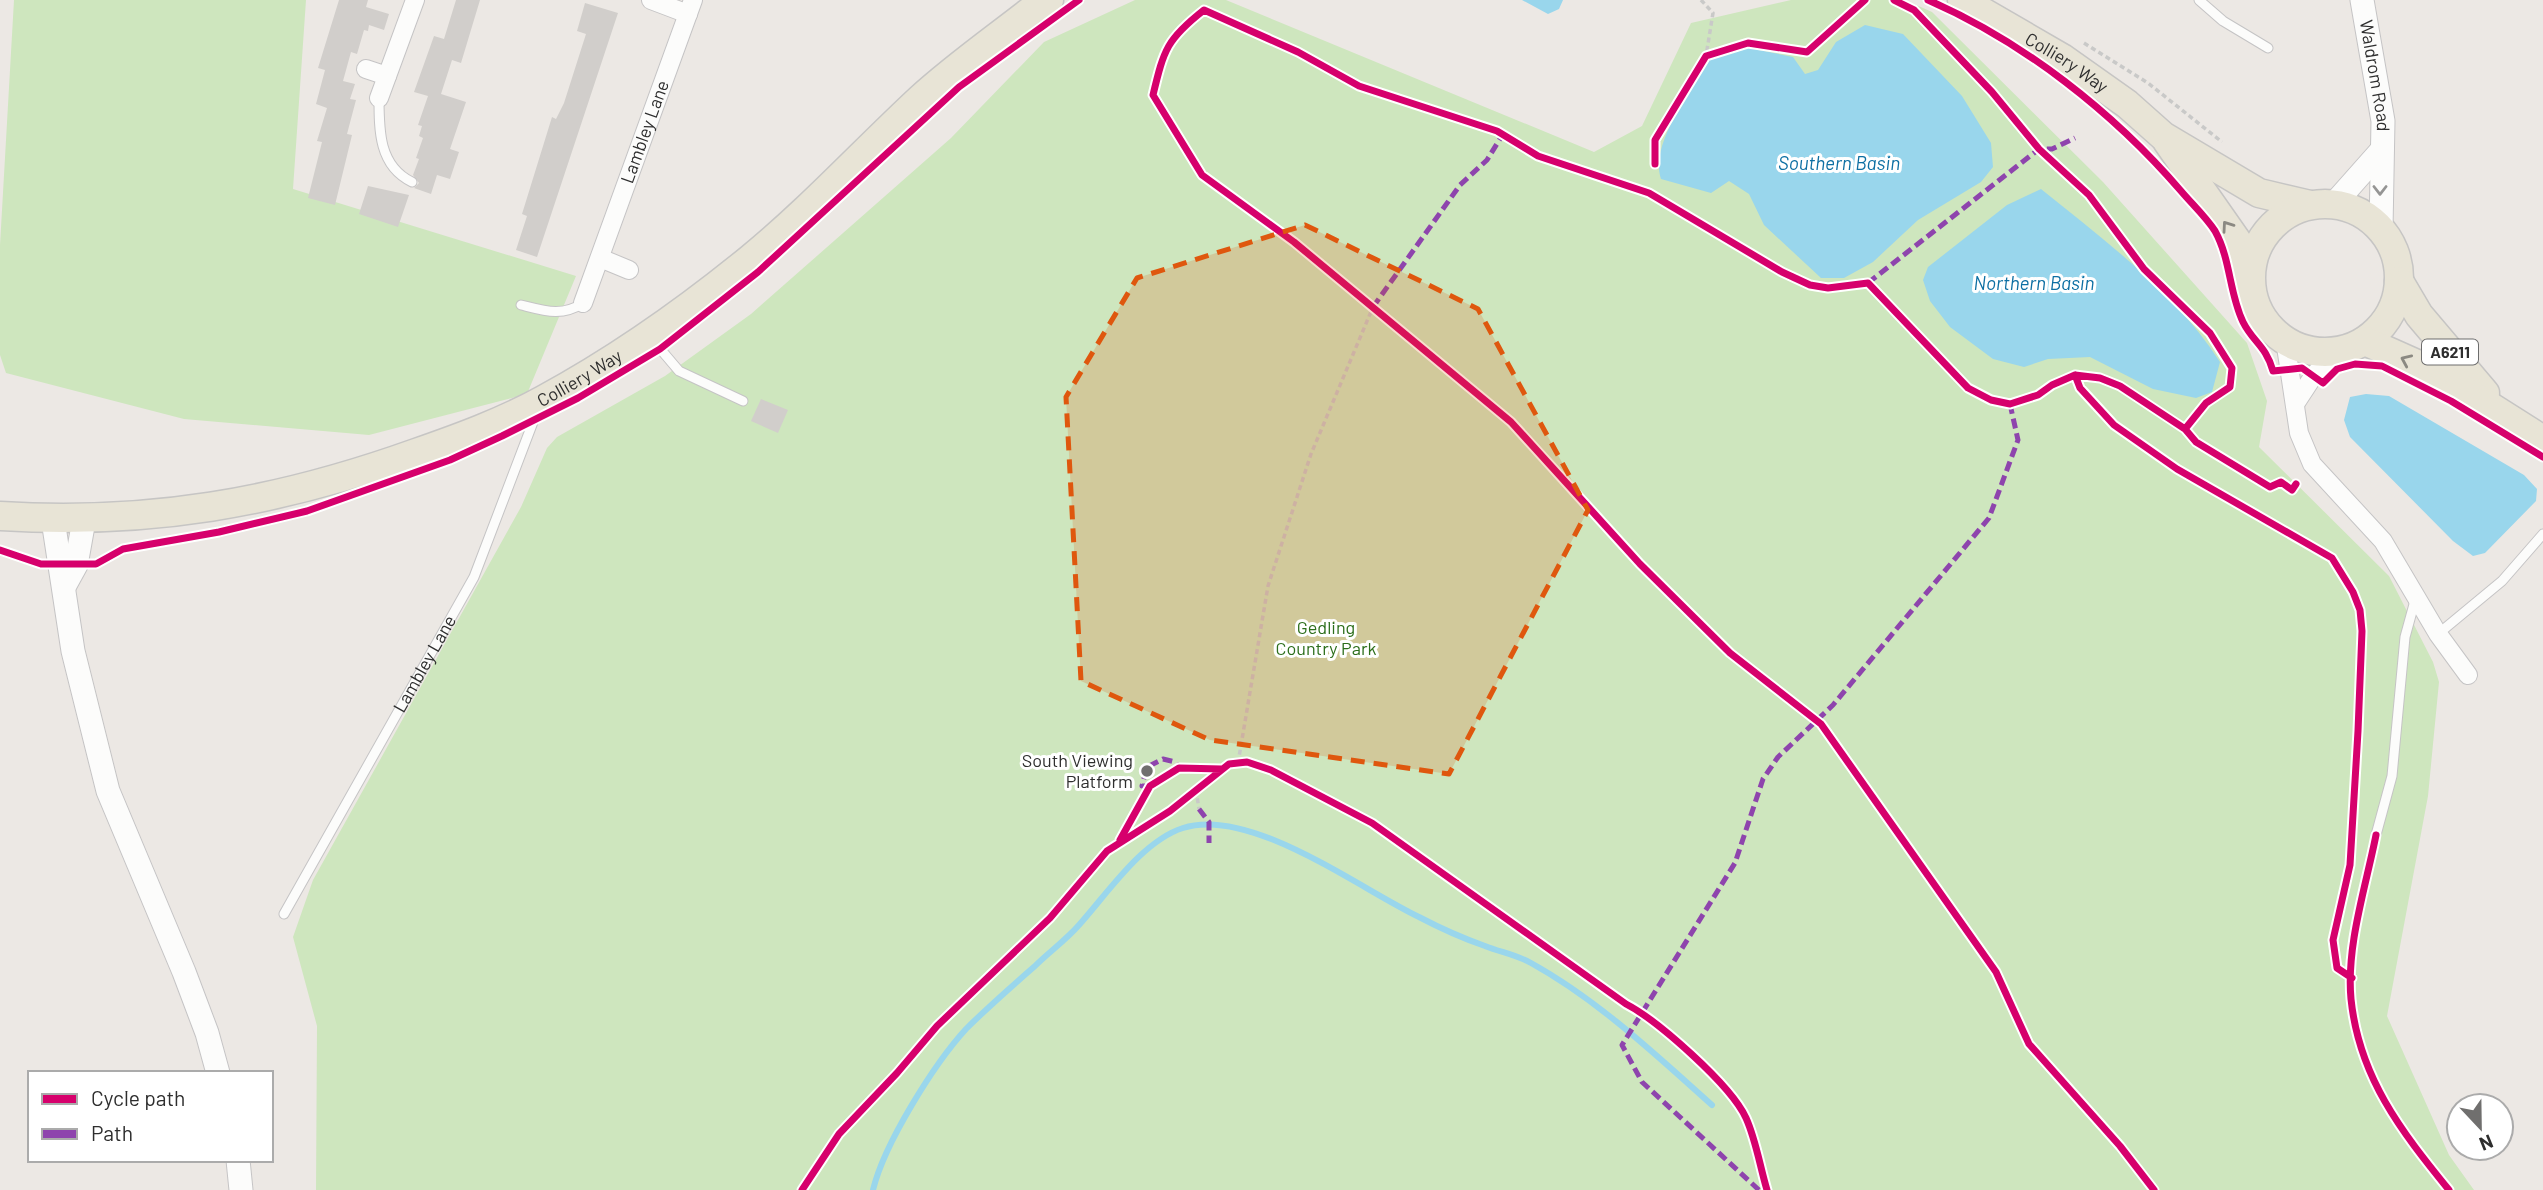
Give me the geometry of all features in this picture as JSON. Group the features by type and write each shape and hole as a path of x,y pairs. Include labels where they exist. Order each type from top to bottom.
{"main road":[{"name":"Colliery Way","path":"0,516 84,520 155,516 231,506 347,476 459,438 541,401 650,336 752,257 922,97 1049,0"},
{"name":"Colliery Way","path":"1962,0 2062,58 2127,104 2163,136 2259,193 2322,205"},
{"name":"Colliery Way","path":"2163,136 2238,241 2252,289"},
{"path":"2322,205 2357,211 2381,229 2397,260 2399,281 2396,300 2386,320 2365,341 2337,351 2308,350 2285,340 2264,320 2252,289 2253,267 2262,240 2287,214 2322,205"},
{"name":"A6211","path":"2399,281 2419,315 2507,419"},
{"name":"A6211","path":"2365,341 2439,374 2543,440"}],"street":[{"path":"379,98 415,0"},
{"path":"651,0 690,7"},
{"name":"Waldrom Road","path":"2362,0 2380,94 2381,229"},
{"name":"Lambley Lane","path":"583,303 690,7"},
{"path":"366,69 387,76"},
{"name":"Waldrom Road","path":"2322,205 2381,151"},
{"path":"600,258 629,270"},
{"path":"2285,340 2299,433 2312,464 2383,541 2438,634 2468,676"},
{"path":"2295,404 2314,375 2337,351"},
{"path":"53,520 58,564 65,585 82,697 108,791 184,972 207,1033 217,1071"},
{"path":"65,585 76,565 84,520"},
{"path":"238,1162 241,1190"}],"lane":[{"path":"2199,0 2223,21 2268,48"},
{"path":"379,98 379,122 386,158 397,174 412,182"},
{"path":"521,305 556,313 571,311 583,303"},
{"path":"650,336 679,371 743,401"},
{"name":"Lambley Lane","path":"284,915 474,576 541,401"},
{"path":"2438,634 2502,581 2543,534"},
{"path":"2376,835 2392,776 2405,637 2410,609 2417,596"}],"path":[{"path":"1701,0 1713,13 1706,56"},
{"path":"1237,763 1268,586 1311,454 1373,307"},
{"path":"2296,484 2301,479"},
{"path":"1196,790 1199,808"}],"highlighted area":[{"path":"1305,225 1478,309 1588,510 1449,774 1210,740 1081,681 1066,397 1137,278"}],"green space":[{"path":"14,0 306,0 293,189 576,276 527,394 369,435 184,419 6,373 0,355 0,245"},
{"name":"Gedling Country Park","path":"1135,0 1226,0 1594,152 1642,126 1691,23 1791,0 1905,0 1932,12 2103,182 2247,343 2267,401 2259,447 2389,576 2433,662 2439,682 2428,796 2387,1016 2445,1146 2445,1162 2454,1162 2474,1190 316,1190 317,1026 293,937 313,880 521,507 547,448 557,437 665,376 751,314 951,138 1044,42"}],"water":[{"path":"1522,0 1563,0 1559,9 1548,14"},
{"name":"Southern Basin","path":"1865,25 1903,34 1962,96 1991,143 1993,167 1981,182 1918,220 1873,262 1844,278 1821,278 1764,225 1749,194 1729,181 1711,193 1661,179 1661,150 1683,101 1710,59 1749,48 1793,57 1805,74 1818,70 1836,42"},
{"name":"Northern Basin","path":"2041,189 2138,269 2182,313 2220,362 2212,392 2196,398 2153,389 2090,357 2048,359 2024,367 1993,359 1950,327 1930,301 1923,280 1928,267 2007,205"},
{"path":"2366,394 2389,396 2524,475 2537,489 2536,501 2485,553 2473,556 2453,541 2350,437 2344,420 2350,397"}],"building":[{"path":"339,0 368,0 366,7 389,14 384,30 369,25 368,31 364,30 357,54 351,52 343,81 355,84 350,99 356,100 347,134 352,135 335,205 308,198 322,142 317,141 327,108 316,104 325,70 318,68"},
{"path":"456,0 480,0 461,63 452,60 441,94 466,102 450,149 459,152 450,179 437,175 431,194 414,188 419,183 413,175 423,138 419,136 422,126 418,125 428,96 414,92 434,36 444,39"},
{"path":"585,3 618,13 537,257 516,250 527,216 522,214 552,117 556,119 564,103 586,34 577,31"},
{"path":"368,186 409,195 398,227 359,214"},
{"path":"761,399 788,410 778,433 751,421"}],"waterway":[{"path":"873,1190 888,1150 912,1105 925,1083 966,1029 1069,936 1126,870 1153,844 1183,828 1210,824 1240,829 1272,839 1435,925 1531,963 1603,1011 1712,1105"}],"marked path":[{"path":"1373,307 1460,185 1487,160 1503,134"},
{"path":"1868,283 2039,149 2052,149 2075,138"},
{"path":"1759,1190 1642,1082 1622,1045 1735,863 1763,779 1778,757 1833,705 1989,518 2018,440 2010,404"},
{"path":"1150,786 1142,786 1147,767 1163,759 1175,762 1179,768"},
{"path":"1199,809 1209,822 1209,843"}],"cycle path":[{"path":"0,550 41,564 96,564 123,549 219,532 307,511 450,460 578,398 660,349 758,272 959,87 1079,0"},
{"path":"1655,164 1655,140 1706,56 1748,43 1807,52 1865,0"},
{"path":"1894,0 1914,10 1992,92 2039,149 2089,195 2144,269 2210,333 2232,368 2230,387 2206,403 2185,429"},
{"path":"1928,0 1964,17 2032,58 2096,107 2155,162 2215,231 2224,253 2238,311 2267,356 2273,371 2302,368 2323,383 2337,369 2355,364 2382,366 2451,401 2543,457"},
{"path":"2075,375 2052,385 2038,395 2010,404 1991,400 1968,388 1868,283 1828,288 1810,285 1782,272 1649,193 1538,156 1497,131 1359,86 1298,52 1204,10 1182,29 1169,46 1160,66 1153,95 1202,175 1294,242 1511,422 1640,564 1730,653 1821,724 1996,972 2029,1044 2120,1146 2154,1190"},
{"path":"2296,484 2292,490 2281,482 2270,487 2196,442 2185,429 2120,386 2100,378 2075,375 2080,388 2114,425 2177,469 2332,558 2353,592 2360,610 2362,631 2358,731 2350,865 2333,940 2337,968 2352,978"},
{"path":"802,1190 839,1134 937,1026 1050,918 1107,851 1170,811 1229,764 1247,762 1271,770 1372,823 1674,1038 1710,1072 1738,1104 1753,1135 1767,1190"},
{"path":"1120,840 1150,786 1179,768 1222,769"},
{"path":"2376,835 2351,958 2351,999 2356,1027 2363,1053 2385,1102 2449,1190"}],"place":[{"name":"South Viewing Platform","path":"1147,771"}]}
